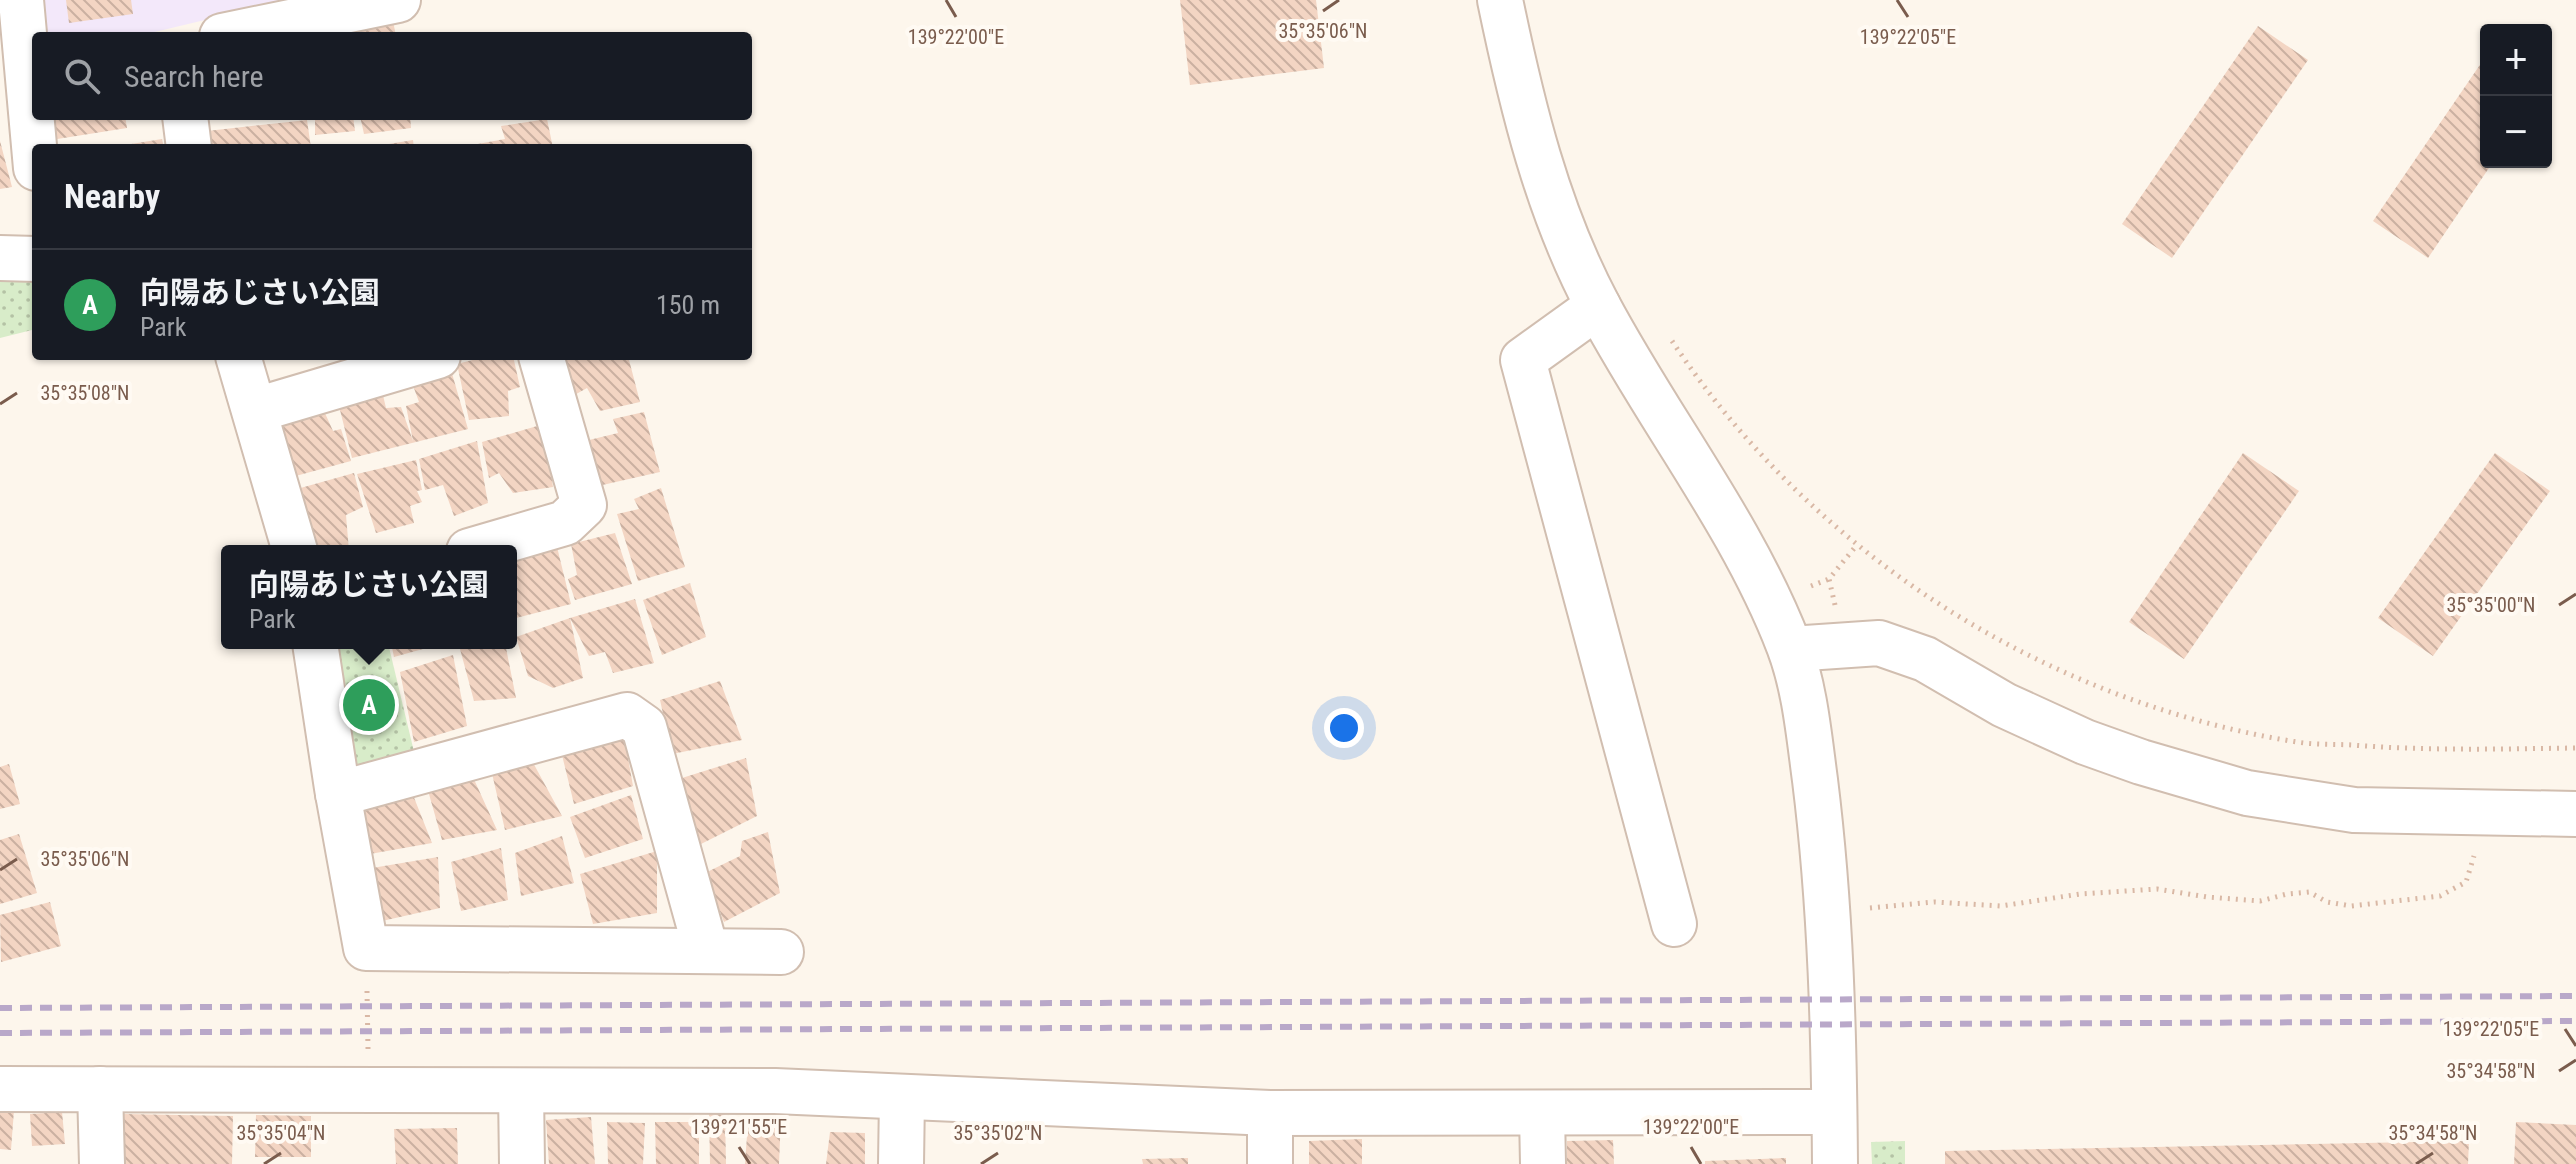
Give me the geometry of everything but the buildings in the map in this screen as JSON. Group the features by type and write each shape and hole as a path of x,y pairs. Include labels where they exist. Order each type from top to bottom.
{"street":[{"path":"21,0 32,76"},
{"path":"242,32 398,0"},
{"path":"1500,0 1521,101 1542,175 1573,253 1598,306 1728,519 1791,649 1806,715 1820,825 1833,1001 1835,1164"},
{"path":"34,120 35,144"},
{"path":"186,120 188,144"},
{"path":"0,258 32,259"},
{"path":"1598,306 1523,360 1674,924"},
{"path":"239,360 293,545"},
{"path":"256,410 425,360"},
{"path":"490,545 565,523 584,505 542,360"},
{"path":"1791,649 1879,643 1925,659 2004,705 2085,742 2247,793 2354,810 2576,814"},
{"path":"316,649 366,948 781,952"},
{"path":"338,794 627,715 644,727 706,950"},
{"path":"0,1089 775,1091 1270,1113 1834,1112"},
{"path":"100,1089 102,1164"},
{"path":"521,1091 522,1164"},
{"path":"901,1164 902,1097"},
{"path":"1270,1113 1270,1164"},
{"path":"1542,1114 1543,1164"}],"path":[{"path":"1665,330 1704,387 1761,455 1856,546 1945,609 2002,642 2116,693 2208,723 2301,743 2396,749 2576,748"},
{"path":"1806,587 1829,579 1856,546"},
{"path":"1829,579 1836,610"},
{"path":"1861,909 1934,902 2001,906 2080,894 2157,889 2260,901 2309,892 2327,902 2351,906 2440,896 2466,882 2475,852"},
{"path":"366,948 369,1090"}],"shaded area":[{"path":"38,0 288,0 155,32 41,32"}],"green space":[{"path":"0,280 32,280 32,330 0,338"},
{"path":"340,649 389,649 415,756 359,772 347,765 326,653"},
{"path":"1905,1141 1905,1164 1872,1164 1871,1142"}],"railway":[{"path":"0,1008 2576,996"},
{"path":"0,1033 2576,1021"}],"place":[{"name":"向陽あじさい公園","path":"369,705"}]}
